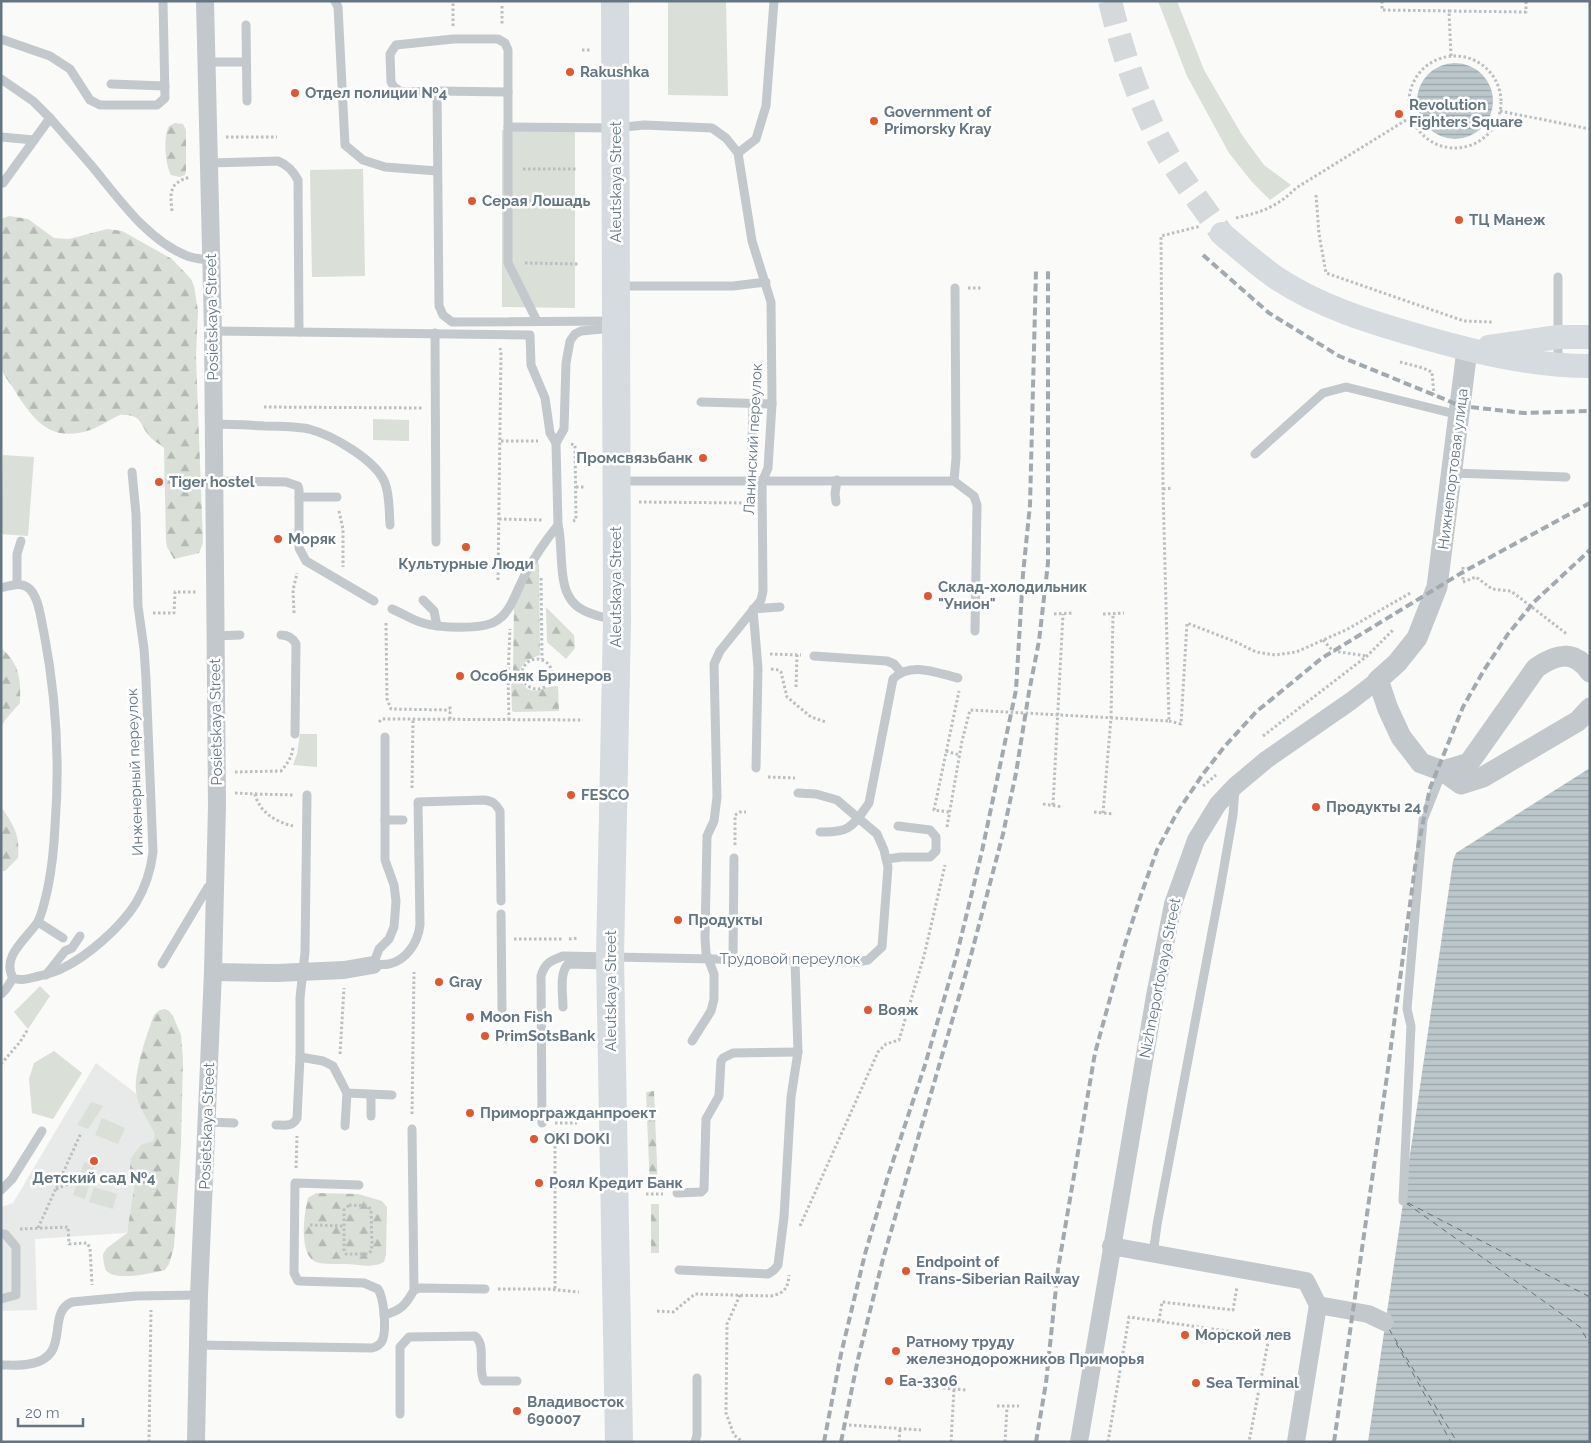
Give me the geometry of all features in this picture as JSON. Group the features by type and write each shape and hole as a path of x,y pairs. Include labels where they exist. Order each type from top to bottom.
{"main road":[{"name":"Aleutskaya Street","path":"615,1 617,622 610,961 619,1442"},
{"path":"1222,234 1278,279 1325,304 1358,317 1467,350 1558,366 1590,366"},
{"path":"1467,350 1558,338 1590,337"}],"street":[{"name":"Posietskaya Street","path":"196,1442 199,1295 208,1122 216,882 216,481 205,1"},
{"name":"Нижнепортовая улица","path":"1378,680 1398,663 1417,638 1437,587 1467,350"},
{"path":"1442,771 1469,762 1536,668 1550,659 1564,656 1578,659 1590,672"},
{"path":"1378,680 1388,709 1401,736 1421,763 1442,771 1461,784 1483,777 1578,721 1590,708"},
{"name":"Nizhneportovaya Street","path":"1079,1442 1155,996 1173,904 1196,840 1218,804 1235,786 1266,760 1352,701 1378,680"},
{"path":"213,972 277,973 344,970 373,964"},
{"path":"1111,1246 1306,1281 1318,1305 1296,1442"},
{"path":"1318,1305 1368,1314 1385,1322"}],"lane":[{"path":"1,39 50,56 70,69 90,100 100,105 157,105 165,98 163,1"},
{"path":"336,1 338,7 344,145 363,160 385,167 437,171"},
{"path":"508,127 616,128 644,125 712,128 726,138 738,153 756,139 766,106 774,1"},
{"path":"246,25 247,101"},
{"path":"508,92 401,92 394,88 391,82 391,50 396,44 400,43 453,39 498,39 505,43 508,50 508,92 508,127 508,169 508,201 508,263 537,321"},
{"path":"206,62 246,62"},
{"path":"1,79 33,101 50,118 104,184 144,228 184,255 197,259 211,260"},
{"path":"111,84 165,86"},
{"path":"438,91 439,306 443,315 452,322 537,321 616,324"},
{"path":"3,183 50,118"},
{"path":"1,137 34,140"},
{"name":"Ланинский переулок","path":"692,1041 711,1011 714,999 714,974 706,953 704,938 707,836 714,821 717,797 714,664 720,651 754,609 764,591 762,482 768,468 772,404 771,302 752,241 738,153"},
{"path":"209,170 278,161 290,168 298,180 299,332"},
{"path":"1558,278 1558,366"},
{"path":"616,286 733,286 766,282"},
{"path":"954,481 956,458 955,288"},
{"path":"556,443 564,429 566,363 570,341 575,334 581,331 616,324"},
{"path":"213,331 530,335 531,365 545,398 550,433 556,443 558,523 562,538 564,589 571,601 583,610 617,622"},
{"path":"435,333 436,542"},
{"path":"1255,454 1323,394 1346,387 1459,415"},
{"path":"701,402 772,404"},
{"path":"752,449 753,404"},
{"path":"214,424 291,426 310,430 357,453 370,463 385,483 388,495 390,525"},
{"name":"Инженерный переулок","path":"13,978 20,981 59,971 90,950 122,922 137,902 151,867 153,852 146,679 138,606 136,514 132,472"},
{"path":"1452,473 1566,477"},
{"path":"836,502 837,480"},
{"path":"216,481 286,482 298,486 299,548 306,561 374,601"},
{"path":"617,481 954,481 974,496 977,505 975,631"},
{"path":"299,497 337,497"},
{"path":"392,609 421,623 437,626 478,626 497,621 511,603 525,574 558,523"},
{"path":"17,584 17,554 21,541"},
{"path":"1,588 17,584 28,587 34,594 39,609 49,660 56,725 57,785 53,858 48,885 38,922 13,953 9,964 9,971 13,978 1,994"},
{"path":"423,600 434,611 437,626"},
{"path":"756,768 758,668 754,609 780,607"},
{"path":"281,635 291,637 296,644 295,734"},
{"path":"215,636 240,636"},
{"path":"814,656 887,661 894,664 900,671"},
{"path":"820,832 841,832 848,829 858,820 869,803 893,679 900,671 917,668 958,678"},
{"path":"385,737 385,860 394,885 396,902 394,927 389,939 378,949 373,964 390,964 402,957 414,945 418,936 420,925 418,802 484,800 492,801 497,805 500,811 501,901"},
{"path":"1403,1201 1411,1026 1407,1009 1424,820 1442,771"},
{"path":"1153,1254 1158,1215 1234,815 1235,786"},
{"name":"Трудовой переулок","path":"542,1123 541,976 548,961 563,956 610,961 733,958 857,962 868,960 882,946 888,867 877,834 858,820 837,800 816,794 798,793"},
{"path":"276,1125 295,1123 297,1118 300,998 305,952 307,796"},
{"path":"385,820 403,820"},
{"path":"887,860 902,857 930,857 936,851 936,837 930,830 898,826"},
{"path":"733,958 734,858"},
{"path":"162,964 208,887 216,882"},
{"path":"501,914 502,1009"},
{"path":"38,922 63,938"},
{"path":"46,975 66,951 72,948 80,936"},
{"path":"563,1007 563,972 568,964 610,961"},
{"path":"679,1270 768,1274 778,1265 784,1217 791,1097 798,1052 795,961"},
{"path":"673,1193 701,1192 704,1189 706,1118 719,1096 721,1061 723,1058 733,1053 798,1052"},
{"path":"300,1057 323,1061 333,1066 347,1093 345,1126"},
{"path":"347,1093 392,1095"},
{"path":"371,1095 371,1116"},
{"path":"208,1122 234,1123"},
{"path":"384,1315 400,1310 407,1303 414,1290 412,1129"},
{"path":"1,1190 12,1179 42,1131"},
{"path":"198,1344 372,1348 379,1344 383,1339 383,1301 381,1294 373,1285 364,1282 298,1280 294,1273 295,1183 359,1186"},
{"path":"1,1234 5,1234 16,1247 17,1280 16,1295 1,1299"},
{"path":"414,1290 420,1288 485,1289"},
{"path":"1,1365 30,1364 43,1360 57,1342 58,1324 62,1310 72,1302 93,1299 199,1295"},
{"path":"400,1414 400,1346 409,1337 475,1336 479,1339 481,1374 484,1381 517,1382"},
{"path":"695,1442 697,1435 697,1378"}],"path":[{"path":"453,39 454,1"},
{"path":"1382,1 1382,10 1526,12 1526,1"},
{"path":"1449,11 1451,56"},
{"path":"1444,56 1460,56 1474,60 1487,68 1496,81 1501,96 1500,110 1495,124 1485,136 1473,144 1458,148 1444,146 1430,141 1419,131 1411,117 1409,102 1411,87 1418,73 1430,63 1444,56"},
{"path":"1500,110 1590,129"},
{"path":"1284,200 1296,188 1411,117"},
{"path":"223,137 277,137"},
{"path":"508,169 578,169"},
{"path":"172,211 170,194 173,187 179,181 209,170"},
{"path":"1316,195 1319,234 1326,273 1464,321 1502,323"},
{"path":"508,201 579,200"},
{"path":"1162,256 1163,489 1169,722"},
{"path":"508,263 579,264"},
{"path":"497,348 500,348 501,352 498,580"},
{"path":"264,406 425,408"},
{"path":"501,441 544,442"},
{"path":"568,444 574,445 576,487 576,520 570,522"},
{"path":"576,487 584,487"},
{"path":"1163,489 1173,488"},
{"path":"337,497 343,530 344,585"},
{"path":"637,502 749,503 752,506"},
{"path":"499,519 558,523"},
{"path":"542,659 541,563 544,543"},
{"path":"294,613 294,582 297,572 306,561"},
{"path":"1463,564 1463,582 1476,576 1492,590 1511,591 1574,638"},
{"path":"946,831 970,710 1181,724 1186,623 1236,642 1256,652 1275,654 1296,652 1346,630 1414,591"},
{"path":"149,618 149,613 174,613 175,592"},
{"path":"509,720 508,675 511,603"},
{"path":"392,609 386,624 388,705 391,709 450,710"},
{"path":"1054,614 1073,613"},
{"path":"1103,614 1124,613"},
{"path":"1053,805 1063,614"},
{"path":"1103,813 1112,718 1113,614"},
{"path":"1261,737 1367,656 1401,623"},
{"path":"1323,640 1333,651 1367,656"},
{"path":"776,654 814,656"},
{"path":"796,655 796,687"},
{"path":"536,658 542,659 551,668 552,679 543,688 531,688 522,680 521,674 525,663 536,658"},
{"path":"776,669 783,675 787,697 811,717 826,722"},
{"path":"508,675 521,674"},
{"path":"949,812 934,810 959,689 958,678"},
{"path":"450,705 450,719"},
{"path":"418,802 412,790 413,719 583,720"},
{"path":"227,772 281,770 288,764 293,754 295,734"},
{"path":"946,751 960,755"},
{"path":"756,768 758,776 803,778"},
{"path":"1203,786 1217,774"},
{"path":"226,793 280,795"},
{"path":"254,794 257,803 278,822 306,828"},
{"path":"1043,804 1063,807"},
{"path":"734,858 735,815 740,812 746,812"},
{"path":"1094,812 1114,814"},
{"path":"799,1228 878,1052 886,1044 899,1040 924,956 945,865 941,859"},
{"path":"501,939 579,938"},
{"path":"339,1077 344,970"},
{"path":"412,1112 414,972"},
{"path":"1,1064 20,1042 28,1029"},
{"path":"542,1123 577,1122"},
{"path":"555,1123 555,1290"},
{"path":"295,1183 297,1131"},
{"path":"38,1228 81,1133"},
{"path":"56,1189 78,1180"},
{"path":"555,1185 578,1184"},
{"path":"646,1194 673,1193"},
{"path":"352,1205 371,1208 372,1245 368,1254 346,1254 343,1244 344,1226 344,1210 346,1207 352,1205"},
{"path":"294,1225 344,1226"},
{"path":"18,1229 68,1227 69,1244 87,1243 89,1245 93,1299"},
{"path":"657,1310 673,1312 695,1294 771,1296 779,1294 785,1290 790,1274"},
{"path":"485,1289 578,1292"},
{"path":"740,1295 727,1324 726,1413 734,1435 743,1442"},
{"path":"149,1442 151,1296"},
{"path":"1158,1322 1162,1302 1233,1310"},
{"path":"1108,1442 1129,1317 1269,1337 1249,1442"},
{"path":"943,1388 966,1390"},
{"path":"951,1442 954,1389"},
{"path":"997,1406 1019,1406"},
{"path":"1005,1442 1008,1407"},
{"path":"849,1425 921,1430"},
{"path":"899,1442 900,1429"}],"shaded area":[{"path":"1455,63 1470,66 1482,74 1490,86 1493,101 1490,116 1482,128 1470,136 1455,139 1440,136 1428,128 1420,116 1417,101 1420,86 1428,74 1440,66"},
{"path":"1590,768 1590,1442 1368,1442 1453,861 1456,853"},
{"name":"Детский сад №4","path":"96,1063 134,1092 163,1118 126,1233 35,1239 37,1310 1,1311 1,1207 13,1203"}],"green space":[{"path":"668,1 726,1 728,96 668,95"},
{"path":"1158,1 1177,1 1204,70 1242,135 1264,165 1291,185 1270,200 1252,182 1229,153 1187,76"},
{"path":"175,123 183,124 186,130 186,170 185,175 180,177 171,175 166,157 165,143 167,131 169,126"},
{"path":"502,130 575,131 575,308 502,307"},
{"path":"363,169 365,276 312,277 310,170"},
{"path":"9,216 28,219 54,238 69,239 107,229 122,231 172,259 191,279 198,311 196,357 203,543 199,553 174,559 167,547 164,448 151,438 137,418 121,415 125,413 90,430 64,434 54,431 45,427 29,412 4,374 1,368 1,219"},
{"path":"373,419 409,420 409,441 373,440"},
{"path":"3,455 34,457 28,536 1,534"},
{"path":"537,560 539,564 540,655 524,663 519,673 513,673 514,605"},
{"path":"546,607 574,635 575,648 566,659 547,642"},
{"path":"1,648 16,666 20,703 5,720 1,728"},
{"path":"520,676 523,684 531,690 558,686 559,711 512,711 511,677"},
{"path":"300,734 317,734 317,767 293,765"},
{"path":"1,807 13,825 18,843 18,858 5,871 1,871"},
{"path":"40,986 50,996 28,1029 14,1012"},
{"path":"165,1009 173,1016 181,1035 183,1059 181,1144 174,1247 169,1264 165,1270 134,1276 110,1274 106,1270 103,1254 107,1248 127,1233 134,1189 130,1168 131,1158 141,1145 153,1141 155,1134 137,1097 136,1083 142,1053 154,1015 160,1010"},
{"path":"54,1051 82,1073 53,1119 32,1113 29,1079 34,1063"},
{"path":"654,1091 658,1188 650,1189 646,1092"},
{"path":"91,1102 103,1106 88,1129 77,1125"},
{"path":"102,1118 125,1128 118,1144 95,1135"},
{"path":"84,1162 95,1165 85,1199 73,1195"},
{"path":"94,1187 117,1194 113,1209 89,1202"},
{"path":"316,1193 358,1194 382,1201 387,1207 386,1255 384,1262 371,1266 326,1264 314,1261 309,1256 304,1241 305,1213 308,1198"},
{"path":"651,1204 659,1204 659,1253 651,1253"}],"ferry route":[{"path":"1406,1203 1580,1327 1590,1345"},
{"path":"1408,1203 1590,1297"},
{"path":"1389,1329 1457,1442"},
{"path":"1396,1343 1451,1442"}],"tunnel":[{"path":"1110,1 1132,75 1153,128 1176,168 1222,234"}],"railway":[{"path":"1203,255 1269,313 1339,356 1461,406 1524,413 1590,411"},
{"path":"841,1442 858,1359 883,1259 970,959 1003,834 1016,773 1039,641 1048,563 1048,269"},
{"path":"824,1442 841,1354 865,1254 888,1176 925,1065 957,954 982,851 1016,690 1023,574 1030,505 1036,270"},
{"path":"1036,1442 1046,1383 1058,1269 1095,1053 1125,944 1142,892 1157,850 1178,811 1225,746 1256,712 1322,658 1463,572 1590,503"},
{"path":"1334,1442 1417,852 1430,788 1463,707 1484,670 1508,634 1534,602 1590,550"}],"place":[{"name":"Rakushka","path":"570,72"},
{"name":"Отдел полиции №4","path":"295,93"},
{"name":"Revolution Fighters Square","path":"1399,114"},
{"name":"Government of Primorsky Kray","path":"874,121"},
{"name":"Серая Лошадь","path":"472,201"},
{"name":"ТЦ Манеж","path":"1459,220"},
{"name":"Промсвязьбанк","path":"703,458"},
{"name":"Tiger hostel","path":"159,482"},
{"name":"Моряк","path":"278,539"},
{"name":"Культурные Люди","path":"466,547"},
{"name":"Склад-холодильник \"Унион\"","path":"928,596"},
{"name":"Особняк Бринеров","path":"460,676"},
{"name":"FESCO","path":"571,795"},
{"name":"Продукты 24","path":"1316,807"},
{"name":"Продукты","path":"678,920"},
{"name":"Gray","path":"439,982"},
{"name":"Вояж","path":"868,1010"},
{"name":"Moon Fish","path":"470,1017"},
{"name":"PrimSotsBank","path":"485,1036"},
{"name":"Приморгражданпроект","path":"470,1113"},
{"name":"OKI DOKI","path":"534,1139"},
{"name":"Детский сад №4","path":"94,1161"},
{"name":"Роял Кредит Банк","path":"539,1183"},
{"name":"Endpoint of Trans-Siberian Railway","path":"906,1271"},
{"name":"Морской лев","path":"1185,1335"},
{"name":"Ратному труду железнодорожников Приморья","path":"896,1351"},
{"name":"Еа-3306","path":"889,1381"},
{"name":"Sea Terminal","path":"1196,1383"},
{"name":"Владивосток 690007","path":"517,1411"}]}
